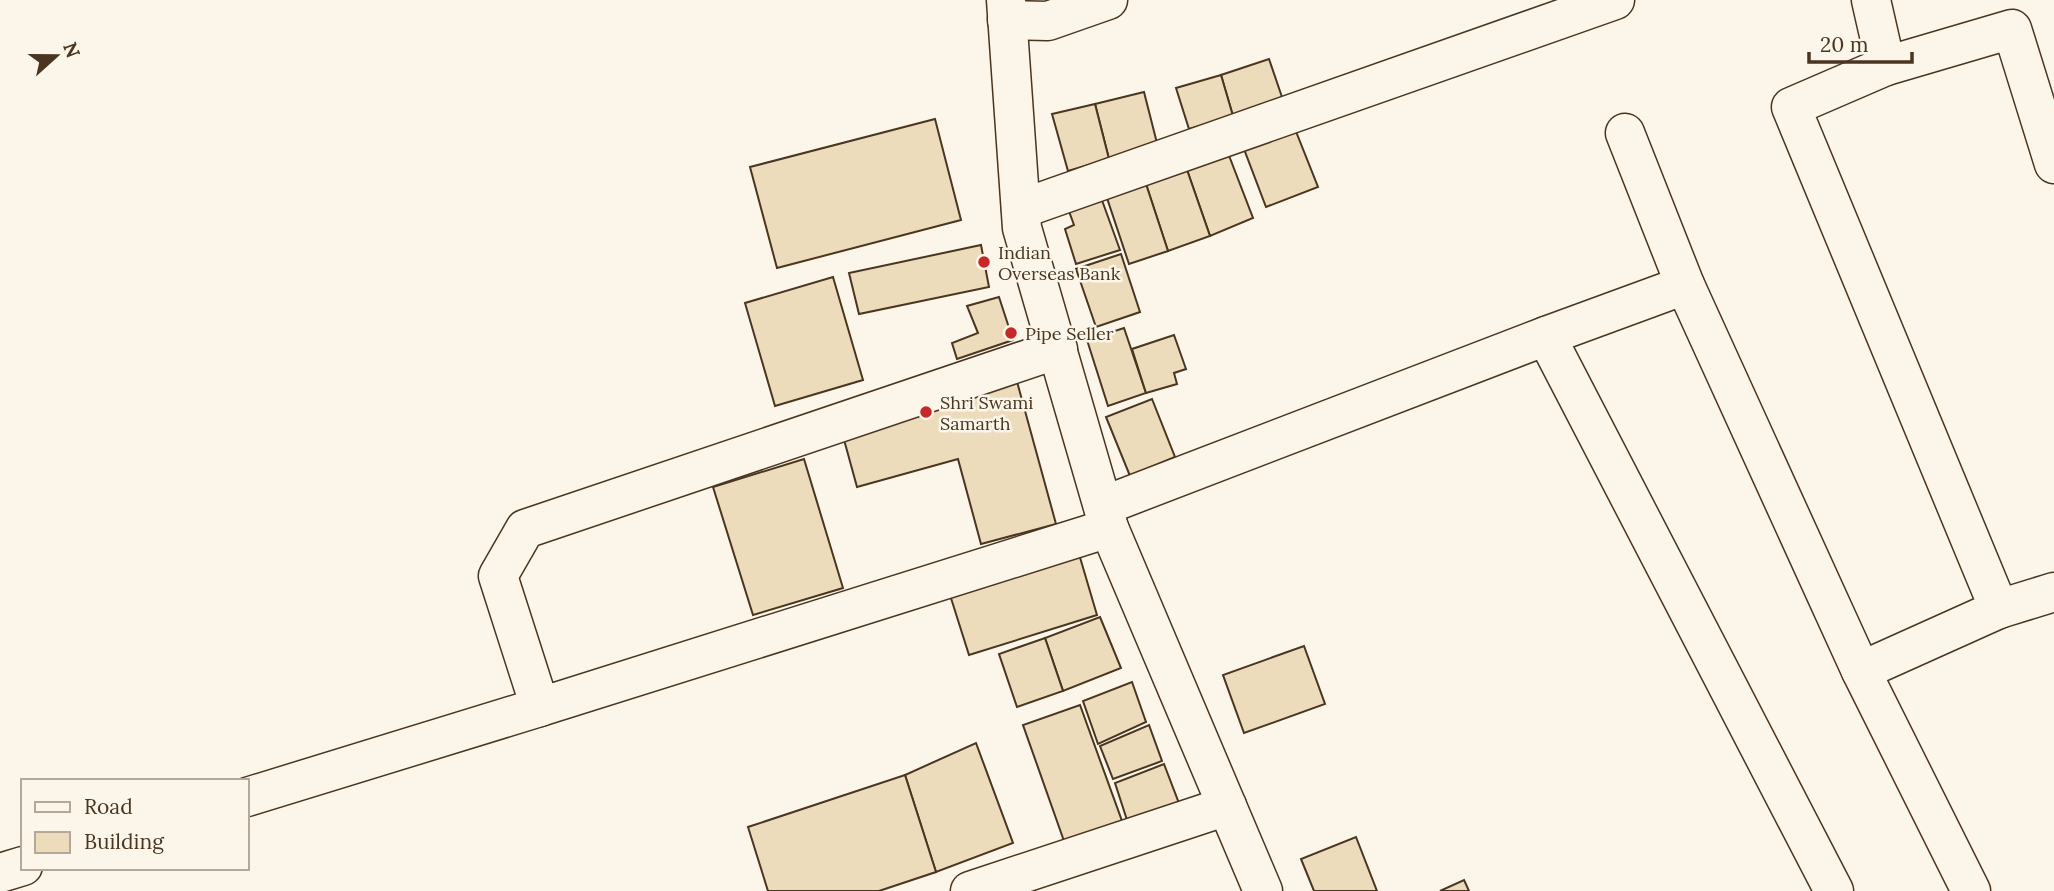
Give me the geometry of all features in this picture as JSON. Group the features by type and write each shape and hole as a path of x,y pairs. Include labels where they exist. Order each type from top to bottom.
{"street":[{"path":"1108,0 1048,20 1007,10 1022,228 1106,517 1264,891"},
{"path":"1021,209 1615,0"},
{"path":"1871,0 1886,66"},
{"path":"1999,610 1791,107 1886,66 2012,29 2054,164"},
{"path":"1625,133 1685,285 1861,671 1971,891"},
{"path":"248,797 540,707 1106,517 1546,336 1685,285"},
{"path":"1546,336 1834,891"},
{"path":"540,707 498,576 525,529 1058,349"},
{"path":"1861,671 1999,610 2054,592"},
{"path":"970,891 1012,884 1227,806"},
{"path":"0,873 21,867"}],"building":[{"path":"1269,59 1283,100 1233,116 1221,75"},
{"path":"1221,75 1233,116 1189,129 1176,88"},
{"path":"1144,92 1158,147 1109,159 1095,104"},
{"path":"1095,104 1109,159 1068,171 1052,114"},
{"path":"935,119 961,220 777,268 750,167"},
{"path":"1295,129 1318,187 1266,207 1244,149"},
{"path":"1228,153 1253,218 1210,236 1186,167"},
{"path":"1186,167 1210,236 1168,251 1145,181"},
{"path":"1145,181 1168,251 1129,264 1106,195"},
{"path":"1099,192 1120,250 1076,264 1065,229 1074,225 1066,203"},
{"path":"981,245 989,287 859,314 849,273"},
{"path":"1121,254 1140,312 1096,327 1076,269"},
{"path":"833,277 863,380 775,406 745,303"},
{"path":"999,297 1013,340 957,359 952,343 978,333 967,306"},
{"path":"1124,328 1146,393 1108,406 1087,340"},
{"path":"1174,335 1186,369 1174,373 1177,384 1146,393 1132,349"},
{"path":"1016,378 1056,524 981,544 958,459 857,487 840,425"},
{"path":"1152,399 1175,457 1130,476 1106,417"},
{"path":"804,459 843,588 753,615 713,487"},
{"path":"1079,554 1097,615 969,655 950,595"},
{"path":"1100,617 1121,668 1063,691 1045,638"},
{"path":"1045,638 1063,691 1017,707 999,654"},
{"path":"1304,646 1325,704 1244,733 1223,675"},
{"path":"1132,682 1146,722 1098,744 1083,701"},
{"path":"1080,705 1122,821 1064,841 1023,725"},
{"path":"1149,725 1162,761 1113,779 1100,746"},
{"path":"976,743 1013,843 936,872 905,775"},
{"path":"1164,764 1180,806 1128,823 1115,783"},
{"path":"905,775 936,872 879,891 768,891 748,827"},
{"path":"1356,837 1377,891 1314,891 1301,859"},
{"path":"1464,880 1469,891 1440,891"}],"place":[{"name":"Indian Overseas Bank","path":"984,262"},
{"name":"Pipe Seller","path":"1011,333"},
{"name":"Shri Swami Samarth","path":"926,412"}]}
